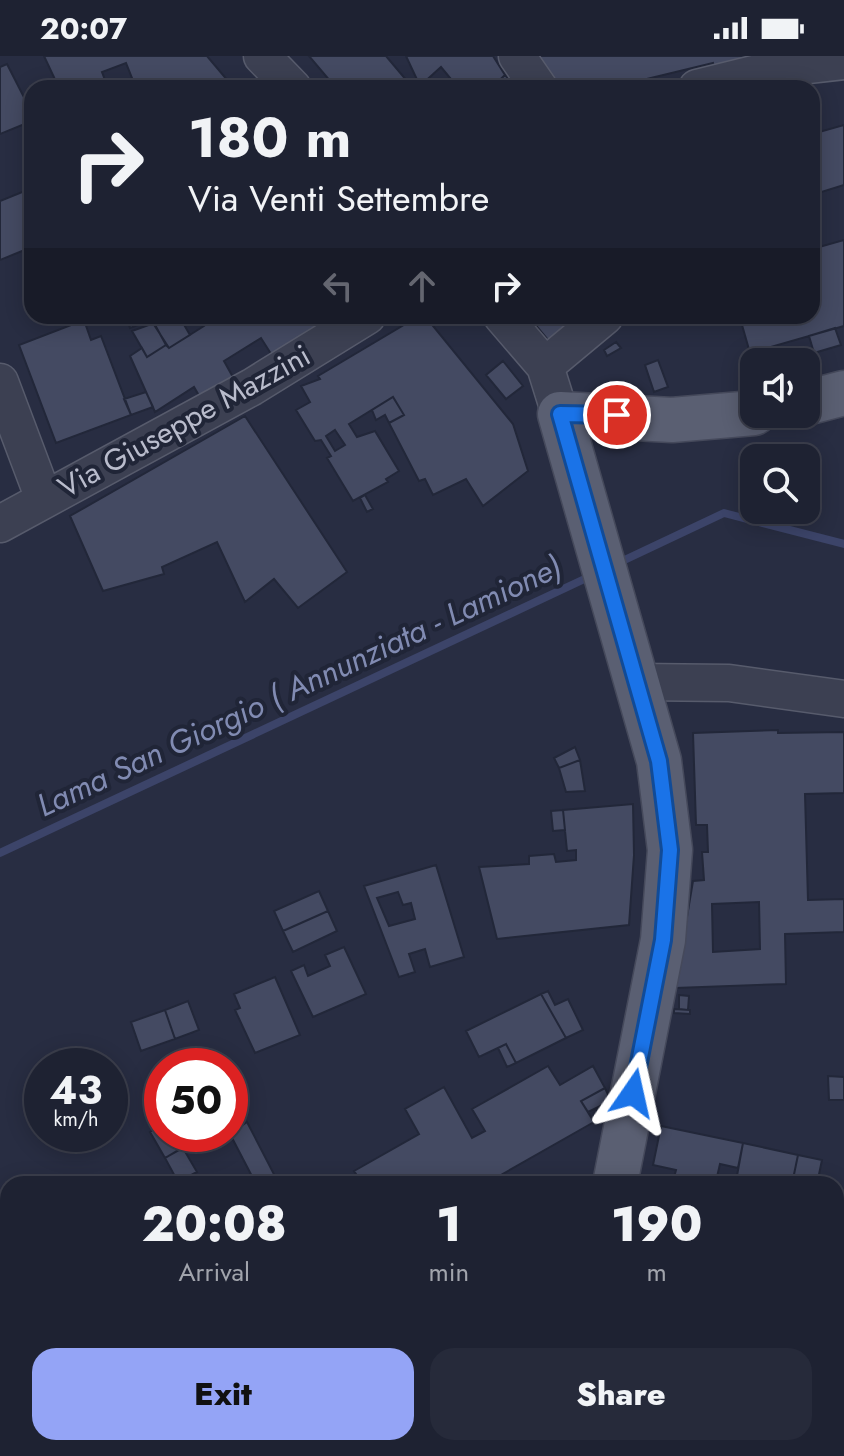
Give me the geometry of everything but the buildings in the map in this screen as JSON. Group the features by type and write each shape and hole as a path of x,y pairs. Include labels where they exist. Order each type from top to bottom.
{"main road":[{"path":"820,399 844,393"},
{"path":"617,1176 663,940 670,850 659,761 560,414 672,420 740,414"}],"street":[{"path":"262,56 285,80"},
{"path":"517,56 534,80"},
{"path":"720,80 772,62 844,61"},
{"name":"Via Giuseppe Mazzini","path":"0,524 252,387 354,324"},
{"path":"509,324 545,366 560,414"},
{"path":"545,366 595,324"},
{"path":"0,382 44,499"},
{"path":"637,682 729,683 844,699"}],"waterway":[{"name":"Lama San Giorgio ( Annunziata - Lamione)","path":"616,564 724,513 844,544"},
{"name":"Lama San Giorgio ( Annunziata - Lamione)","path":"0,853 593,575"}],"route":[{"path":"617,415 560,414 659,761 670,850 663,940 633,1093"}]}
